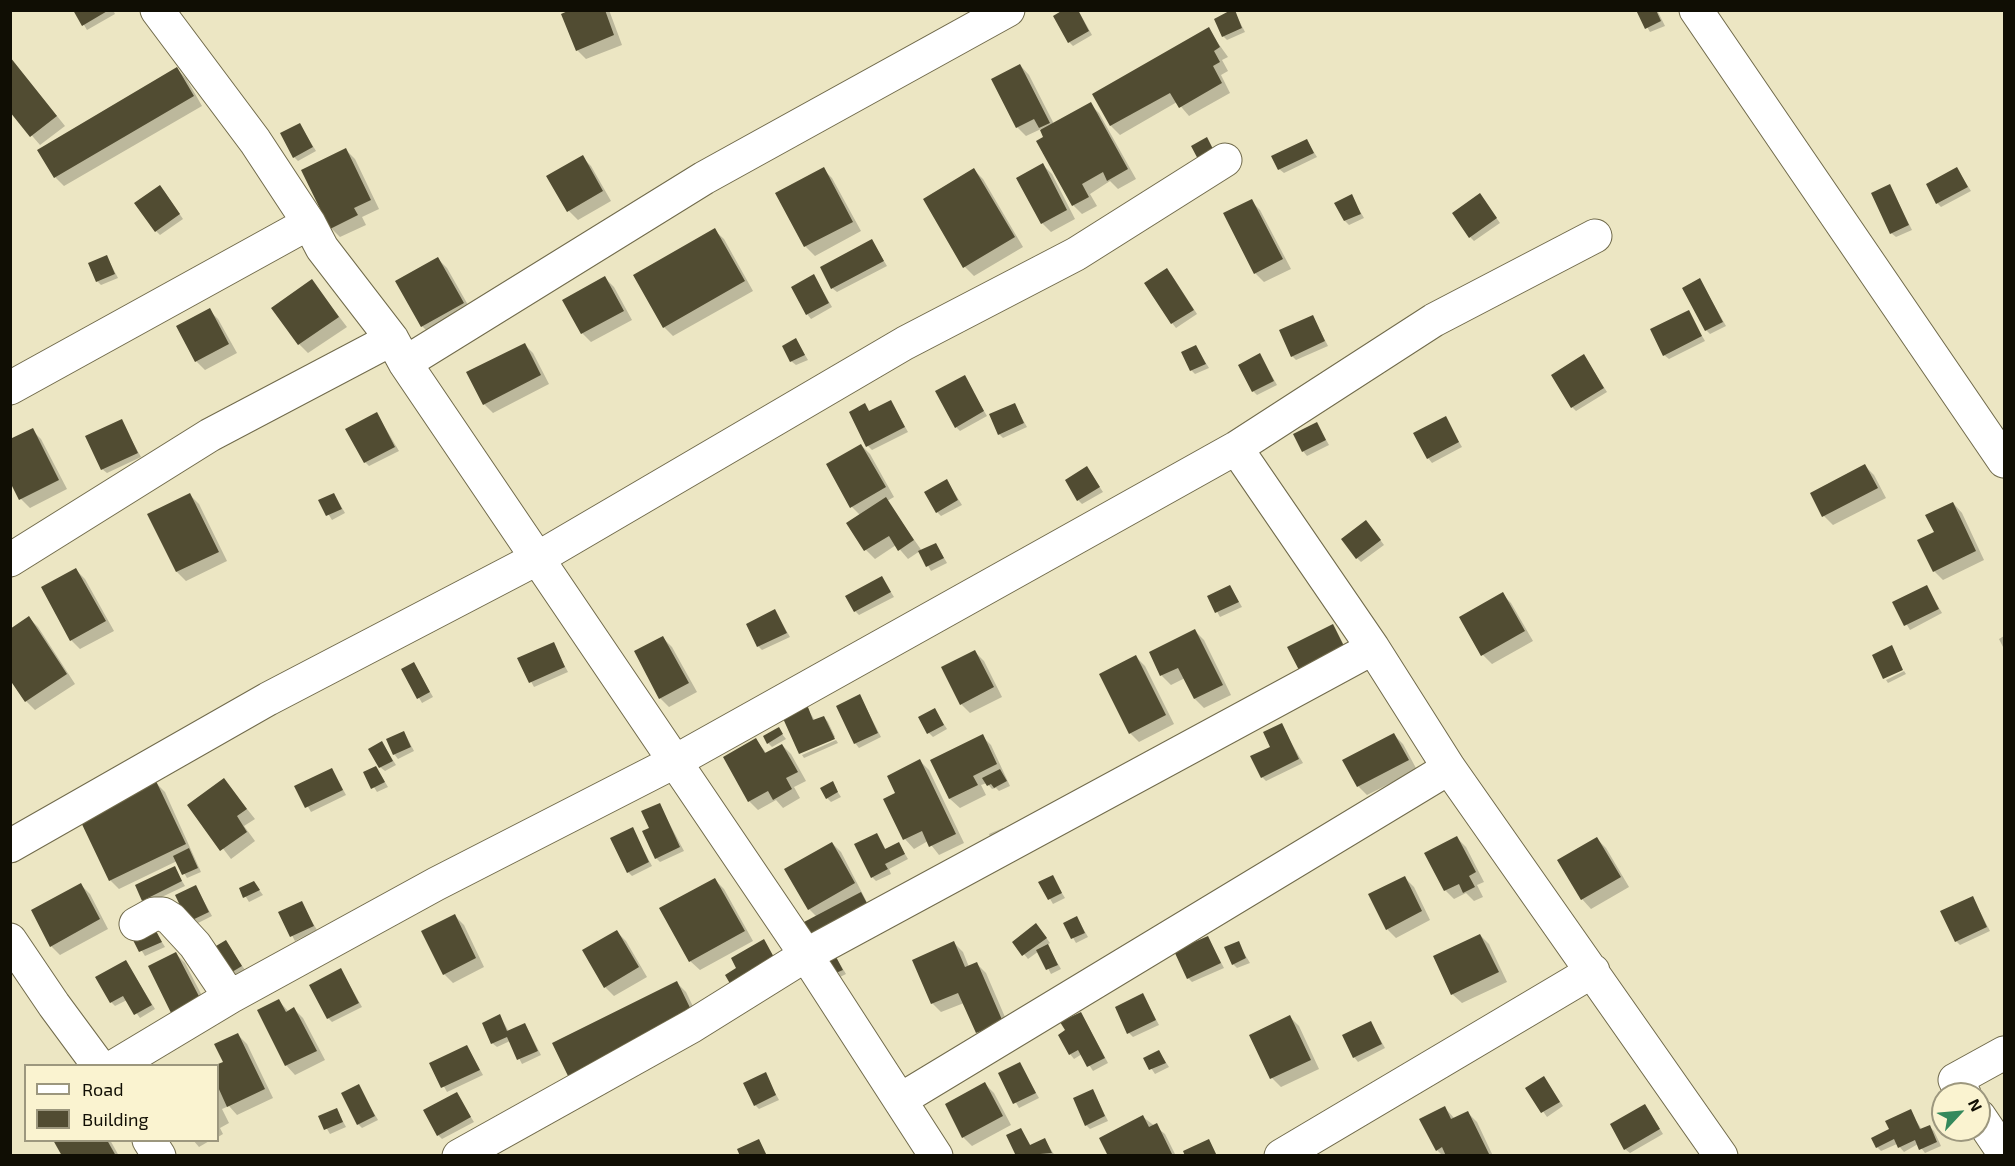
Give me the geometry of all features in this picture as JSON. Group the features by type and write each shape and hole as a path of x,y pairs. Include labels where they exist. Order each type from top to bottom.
{"street":[{"path":"157,10 255,141 309,223 322,248 399,351 806,955 936,1155"},
{"path":"10,560 210,435 399,351 704,178 1008,10"},
{"path":"1696,10 2004,461"},
{"path":"10,846 268,699 538,558 905,343 1076,254 1225,160"},
{"path":"10,388 309,223"},
{"path":"117,1064 230,997 436,884 674,762 1236,448 1434,320 1594,236"},
{"path":"1236,448 1372,648 1449,768 1721,1155"},
{"path":"459,1155 692,1026 806,955 1372,648"},
{"path":"900,1100 1449,768"},
{"path":"136,924 154,914 163,914 171,919 195,945 230,997"},
{"path":"10,940 54,1005 98,1064"},
{"path":"1281,1155 1593,972"},
{"path":"1956,1082 1955,1080 2004,1053"},
{"path":"1991,1134 2004,1153"},
{"path":"150,1142 159,1155"}],"building":[{"path":"73,10 109,10 82,26"},
{"path":"570,10 605,10 614,35 576,51 561,14"},
{"path":"1063,10 1078,10 1089,31 1068,43 1053,16"},
{"path":"1235,10 1242,28 1222,37 1214,19"},
{"path":"1636,10 1656,10 1661,21 1645,29"},
{"path":"1209,27 1220,47 1214,51 1220,62 1213,66 1222,83 1179,108 1170,93 1110,126 1092,94"},
{"path":"10,57 57,116 30,137 10,112"},
{"path":"1020,64 1050,123 1039,128 1034,119 1016,128 991,79"},
{"path":"177,67 194,96 54,178 37,150"},
{"path":"1091,102 1128,169 1107,181 1103,172 1082,184 1089,197 1072,206 1036,141 1043,137 1040,130"},
{"path":"300,123 313,147 293,158 280,133"},
{"path":"1207,137 1215,153 1199,161 1191,146"},
{"path":"1307,139 1314,153 1278,170 1271,156"},
{"path":"346,148 371,200 354,208 358,215 330,229 301,170"},
{"path":"583,155 603,191 567,212 546,176"},
{"path":"1043,163 1067,210 1041,224 1016,178"},
{"path":"824,167 853,222 804,247 775,193"},
{"path":"1957,167 1968,187 1936,204 1926,184"},
{"path":"974,168 1015,237 963,268 923,199"},
{"path":"1890,184 1909,225 1890,234 1871,193"},
{"path":"160,185 180,214 155,232 134,203"},
{"path":"1480,193 1497,218 1469,238 1452,213"},
{"path":"1352,194 1361,214 1344,221 1334,203"},
{"path":"1252,199 1283,259 1254,274 1223,213"},
{"path":"715,228 745,281 663,328 633,275"},
{"path":"872,239 884,261 831,289 820,267"},
{"path":"107,255 115,274 96,282 88,263"},
{"path":"438,257 464,303 421,327 395,281"},
{"path":"1167,268 1194,310 1171,324 1144,283"},
{"path":"814,274 829,303 806,315 791,287"},
{"path":"605,276 624,311 581,334 562,300"},
{"path":"1700,278 1723,322 1705,331 1682,288"},
{"path":"312,279 339,317 298,345 271,308"},
{"path":"210,308 229,344 195,362 176,326"},
{"path":"1689,310 1702,336 1663,356 1650,329"},
{"path":"1313,315 1325,341 1291,357 1279,330"},
{"path":"796,338 805,355 790,362 782,346"},
{"path":"525,343 541,375 483,405 466,372"},
{"path":"1196,345 1206,364 1190,371 1181,352"},
{"path":"1260,353 1274,381 1252,392 1238,365"},
{"path":"1584,354 1604,388 1571,408 1551,375"},
{"path":"965,375 984,411 955,428 935,391"},
{"path":"891,400 905,427 866,447 849,412 865,403 869,411"},
{"path":"1015,403 1024,423 998,435 989,414"},
{"path":"377,412 395,447 364,463 345,429"},
{"path":"1446,416 1459,442 1427,459 1413,433"},
{"path":"122,419 138,453 101,470 85,436"},
{"path":"1317,422 1326,440 1302,452 1293,434"},
{"path":"33,428 59,480 19,500 10,482 10,439"},
{"path":"861,444 886,487 850,508 826,464"},
{"path":"1865,464 1878,488 1822,517 1810,493"},
{"path":"1087,466 1100,487 1077,501 1065,480"},
{"path":"947,479 958,500 936,513 924,492"},
{"path":"190,493 219,552 176,572 147,514"},
{"path":"334,493 342,509 326,516 318,500"},
{"path":"886,497 914,540 898,551 889,536 864,551 846,523"},
{"path":"1953,502 1976,551 1933,572 1917,540 1934,532 1925,515"},
{"path":"1366,520 1381,540 1356,559 1341,539"},
{"path":"936,543 944,558 926,567 918,551"},
{"path":"76,568 106,621 70,641 41,587"},
{"path":"882,576 891,592 854,612 845,596"},
{"path":"1230,585 1239,602 1215,613 1207,596"},
{"path":"1927,585 1939,609 1904,626 1892,602"},
{"path":"1503,592 1525,631 1481,656 1459,617"},
{"path":"775,609 787,633 757,647 746,624"},
{"path":"29,616 67,674 25,702 10,680 10,629"},
{"path":"1333,624 1344,646 1299,670 1287,647"},
{"path":"1195,629 1223,685 1194,699 1178,668 1160,676 1149,652"},
{"path":"663,636 689,683 659,699 634,651"},
{"path":"554,642 565,667 529,683 517,658"},
{"path":"1892,645 1903,670 1883,679 1872,655"},
{"path":"975,650 994,687 960,705 941,667"},
{"path":"1136,655 1166,715 1129,734 1099,674"},
{"path":"414,662 430,692 417,699 401,669"},
{"path":"860,694 878,733 854,744 836,706"},
{"path":"806,702 813,720 824,716 835,739 799,754 781,714"},
{"path":"935,708 944,725 927,734 918,717"},
{"path":"1282,723 1299,759 1261,778 1250,756 1270,747 1263,732"},
{"path":"779,727 783,734 767,744 763,736"},
{"path":"404,731 411,747 393,755 386,739"},
{"path":"1394,733 1409,760 1357,787 1342,760"},
{"path":"983,734 997,764 973,776 978,785 949,799 930,760"},
{"path":"756,738 765,753 782,744 798,772 786,778 792,789 773,800 768,791 748,802 723,757"},
{"path":"382,741 393,761 379,768 368,749"},
{"path":"920,759 956,834 929,847 922,831 903,840 883,799 895,793 887,776"},
{"path":"376,766 385,782 371,789 363,772"},
{"path":"332,768 343,790 305,808 294,786"},
{"path":"1000,769 1007,781 994,788 991,784 987,786 982,778"},
{"path":"224,778 247,809 237,816 247,832 220,851 187,805"},
{"path":"156,781 186,844 109,881 79,818"},
{"path":"833,781 838,792 826,799 820,788"},
{"path":"660,803 680,847 655,859 642,831 649,828 641,811"},
{"path":"633,827 649,862 627,873 610,838"},
{"path":"877,833 885,849 899,842 905,854 885,864 888,869 871,878 854,844"},
{"path":"1457,836 1476,872 1469,876 1475,887 1463,893 1459,884 1444,891 1424,853"},
{"path":"1597,837 1621,877 1581,900 1557,860"},
{"path":"832,842 855,883 808,910 784,869"},
{"path":"189,848 198,868 182,875 173,856"},
{"path":"175,866 182,881 142,901 135,885"},
{"path":"1053,875 1062,893 1048,900 1038,882"},
{"path":"1405,876 1422,911 1386,930 1368,894"},
{"path":"715,878 745,931 689,962 659,908"},
{"path":"254,881 260,890 243,898 239,888"},
{"path":"81,883 100,919 50,947 31,910"},
{"path":"196,885 209,912 188,922 175,895"},
{"path":"861,892 870,909 813,939 804,922"},
{"path":"1973,896 1987,927 1955,942 1940,911"},
{"path":"302,901 314,926 290,937 278,912"},
{"path":"455,914 476,958 443,975 421,931"},
{"path":"1077,916 1085,933 1071,939 1063,923"},
{"path":"1036,923 1047,938 1022,956 1012,942"},
{"path":"155,929 162,942 139,952 133,940"},
{"path":"617,930 639,967 604,988 582,950"},
{"path":"1480,934 1499,972 1451,995 1433,956"},
{"path":"1208,936 1221,963 1187,979 1174,951"},
{"path":"764,939 776,961 732,987 725,975 736,968 731,958"},
{"path":"226,940 242,966 222,978 206,952"},
{"path":"954,941 965,967 977,962 1003,1022 976,1033 958,993 931,1004 912,960"},
{"path":"1239,941 1246,958 1232,965 1224,947"},
{"path":"1048,944 1058,965 1046,970 1036,950"},
{"path":"176,952 203,1004 174,1019 148,966"},
{"path":"835,955 843,970 831,975 823,961"},
{"path":"126,960 152,1005 134,1015 123,996 110,1003 95,977"},
{"path":"341,968 359,1003 327,1019 309,985"},
{"path":"677,981 694,1016 569,1078 552,1043"},
{"path":"1143,993 1156,1020 1127,1034 1115,1007"},
{"path":"279,999 286,1012 294,1007 317,1051 285,1066 257,1010"},
{"path":"1081,1012 1105,1058 1087,1067 1078,1050 1069,1055 1058,1035 1065,1030 1060,1022"},
{"path":"500,1014 507,1031 525,1023 538,1051 517,1060 507,1037 491,1044 482,1023"},
{"path":"1290,1015 1311,1060 1270,1079 1249,1035"},
{"path":"1371,1021 1382,1044 1353,1058 1342,1035"},
{"path":"238,1033 265,1089 227,1107 219,1089 218,1064 223,1062 214,1044"},
{"path":"467,1045 480,1070 441,1088 429,1063"},
{"path":"1159,1050 1166,1063 1149,1070 1143,1058"},
{"path":"1020,1062 1036,1093 1013,1104 998,1073"},
{"path":"766,1072 776,1095 754,1106 743,1083"},
{"path":"1544,1076 1560,1102 1541,1113 1525,1088"},
{"path":"985,1082 1003,1116 962,1138 945,1104"},
{"path":"359,1084 375,1116 357,1125 341,1093"},
{"path":"1093,1089 1105,1116 1085,1126 1073,1098"},
{"path":"457,1092 471,1117 437,1136 423,1110"},
{"path":"1645,1104 1660,1129 1624,1150 1610,1124"},
{"path":"1445,1106 1451,1119 1468,1111 1490,1156 1446,1156 1442,1147 1436,1151 1419,1119"},
{"path":"337,1108 343,1122 324,1130 318,1116"},
{"path":"1911,1109 1920,1129 1930,1125 1931,1142 1937,1142 1919,1150 1915,1140 1898,1148 1894,1139 1876,1148 1871,1138 1889,1129 1885,1121"},
{"path":"1143,1115 1149,1127 1157,1123 1173,1156 1108,1156 1099,1138"},
{"path":"1021,1128 1030,1145 1045,1138 1052,1153 1016,1156 1006,1135"},
{"path":"759,1139 767,1156 740,1156 737,1149"},
{"path":"1209,1139 1217,1156 1185,1156 1183,1151"},
{"path":"54,1142 108,1142 116,1156 62,1156"}]}
